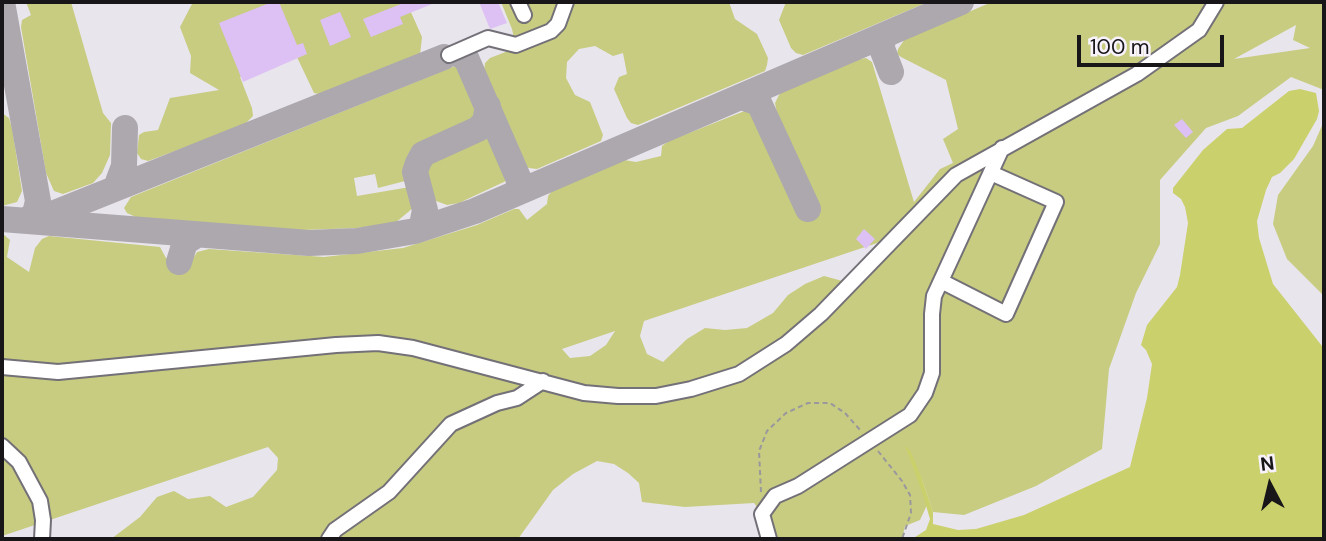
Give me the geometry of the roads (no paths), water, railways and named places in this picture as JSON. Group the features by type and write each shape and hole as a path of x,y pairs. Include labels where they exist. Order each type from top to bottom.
{"lane":[{"path":"449,55 488,38 516,45 551,31 558,24 566,2"},
{"path":"2,368 58,372 378,343 413,348 584,393 656,396 691,389 739,374 786,344 821,314 956,175 1137,74 1199,30 1216,2"},
{"path":"768,539 762,514 775,496 798,486 910,415 925,393 932,373 934,296 1002,148"},
{"path":"942,282 1006,314 1056,202 990,173"},
{"path":"329,539 335,530 388,492 451,424 497,403 517,398 543,381"},
{"path":"2,446 19,462 40,501 43,539"}]}
